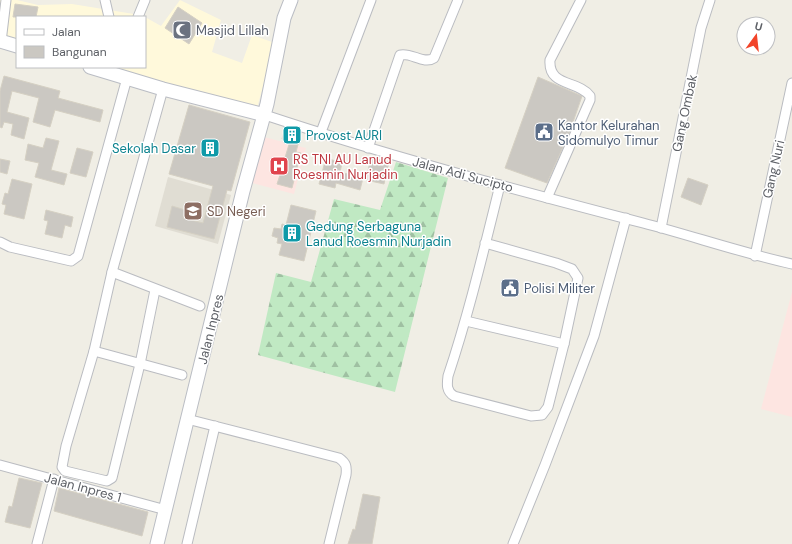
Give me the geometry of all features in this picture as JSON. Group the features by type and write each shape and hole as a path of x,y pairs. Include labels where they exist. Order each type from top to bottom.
{"main road":[{"name":"Jalan Inpres","path":"157,544 243,190 265,115 284,18 290,0"},
{"path":"1,42 16,46"},
{"name":"Jalan Adi Sucipto","path":"94,68 121,74 163,89 265,115"}],"street":[{"path":"1,42 6,0"},
{"path":"106,0 109,16"},
{"path":"138,16 145,0"},
{"path":"320,132 371,0"},
{"path":"368,148 400,56 406,54 426,60 434,58 458,0"},
{"path":"547,198 590,100 590,96 585,91 556,78 550,66 550,60 581,0"},
{"name":"Gang Ombak","path":"661,228 701,28 710,0"},
{"path":"0,242 10,247 71,261 78,256 121,74"},
{"name":"Gang Nuri","path":"755,256 792,83"},
{"path":"155,290 140,364 112,478 107,481 65,471 62,467 66,446 94,351 112,272 163,89"},
{"name":"Jalan Adi Sucipto","path":"265,115 368,148 547,198 626,218 755,256 792,264"},
{"path":"486,243 572,269 578,278 564,344 548,407 542,415 532,416 450,394 447,385 448,376 466,321 500,185"},
{"path":"513,544 594,336 626,218"},
{"path":"112,272 155,290 200,306"},
{"path":"466,321 564,344"},
{"path":"94,351 182,375"},
{"path":"187,419 339,458 345,462 347,466 346,475 329,544"},
{"path":"187,544 215,426"},
{"name":"Jalan Inpres 1","path":"0,465 166,510"},
{"path":"37,544 54,479"}],"shaded area":[{"path":"0,0 17,0 38,5 72,4 142,16 16,16 16,41 0,37"},
{"path":"180,0 221,20 212,52 242,63 252,35 275,43 257,108 114,68 146,68 146,18 161,26"},
{"name":"RS TNI AU Lanud Roesmin Nurjadin","path":"264,137 306,148 294,194 252,183"},
{"name":"SD Negeri","path":"168,177 231,195 218,244 155,226"},
{"path":"792,292 792,417 761,409"}],"green space":[{"path":"396,162 448,178 395,392 258,355 276,273 311,282 334,199 380,210"}],"building":[{"path":"15,4 38,7 36,16 13,17"},
{"path":"178,7 202,23 189,44 165,28"},
{"path":"4,76 60,91 58,98 103,110 100,122 55,110 50,127 33,122 39,98 12,91 7,112 29,118 24,139 11,135 13,124 4,122 2,128 0,127 0,91"},
{"name":"Kantor Kelurahan Sidomulyo Timur","path":"538,77 582,96 570,131 547,183 505,168"},
{"name":"Sekolah Dasar","path":"189,105 250,122 231,191 227,190 214,239 167,227 172,206 185,210 183,218 203,223 213,186 169,174"},
{"path":"285,128 301,133 296,152 301,153 292,188 277,184 280,175 275,174 278,160 284,161 290,141 282,139"},
{"path":"46,138 59,141 51,170 67,174 64,185 35,177 39,163 25,160 28,144 43,148"},
{"path":"77,148 93,152 86,177 70,173"},
{"path":"371,157 389,162 384,184 366,180"},
{"path":"326,158 342,163 340,172 363,178 360,190 336,183 335,188 319,184"},
{"path":"0,159 10,161 7,174 0,172"},
{"path":"688,178 708,185 701,205 681,197"},
{"path":"12,179 32,184 24,219 4,214 6,205 2,204 5,193 8,194"},
{"name":"Gedung Serbaguna Lanud Roesmin Nurjadin","path":"291,205 316,211 304,261 279,255 282,244 277,243 278,238 272,236 274,228 281,229 282,224 286,225"},
{"path":"46,210 73,217 71,227 65,225 62,238 45,234 48,221 44,220"},
{"path":"19,478 42,483 30,528 5,522 9,506 12,507"},
{"path":"59,488 148,512 142,536 54,511"},
{"path":"363,494 380,497 372,544 348,544 353,529 355,530"}],"place":[{"name":"Masjid Lillah","path":"182,30"},
{"name":"Kantor Kelurahan Sidomulyo Timur","path":"544,132"},
{"name":"Provost AURI","path":"292,135"},
{"name":"Sekolah Dasar","path":"210,148"},
{"name":"RS TNI AU Lanud Roesmin Nurjadin","path":"279,166"},
{"name":"SD Negeri","path":"193,211"},
{"name":"Gedung Serbaguna Lanud Roesmin Nurjadin","path":"292,233"},
{"name":"Polisi Militer","path":"510,288"}]}
